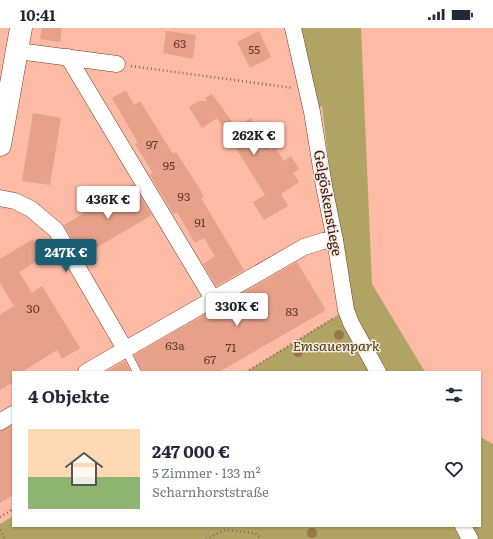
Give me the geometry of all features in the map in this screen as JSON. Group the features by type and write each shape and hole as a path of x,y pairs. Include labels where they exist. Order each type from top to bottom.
{"street":[{"path":"0,145 21,28"},
{"name":"Gelgöskenstiege","path":"293,28 308,90 324,186 336,240 346,310 351,323 377,371"},
{"path":"18,51 117,64"},
{"path":"68,57 213,299"},
{"path":"0,198 15,201 31,209 45,219 56,230 126,349"},
{"path":"88,371 304,247 323,241 336,240"},
{"path":"0,422 12,415"},
{"path":"464,527 470,539"}],"lane":[{"path":"126,349 137,371"}],"path":[{"path":"117,64 308,90"},
{"path":"248,371 346,310"},
{"path":"0,517 12,510"},
{"path":"0,530 5,539"},
{"path":"206,539 225,530 255,533 262,539"}],"green space":[{"name":"Emsauenpark","path":"296,28 361,28 372,284 424,371 248,371 346,310 322,106 314,111"},
{"path":"481,438 493,444 493,539 0,539 0,524 12,517 12,527 481,527"}],"building":[{"path":"42,28 62,28 60,42 40,39"},
{"path":"166,31 196,35 193,59 163,53"},
{"path":"259,31 271,57 250,68 237,42"},
{"path":"126,90 134,105 140,101 173,154 176,152 204,196 201,198 244,270 216,286 203,264 215,256 204,238 195,243 177,212 174,214 168,205 150,175 153,173 135,144 138,143 112,98"},
{"path":"212,94 236,127 251,118 271,150 275,147 284,161 291,156 299,169 293,173 299,182 281,194 288,206 264,220 253,202 265,195 217,118 202,128 189,107 199,101 207,101 205,98"},
{"path":"33,113 61,118 50,185 22,181"},
{"path":"133,184 152,215 82,256 64,225"},
{"path":"33,239 44,257 19,272 32,293 42,286 80,348 62,359 57,350 24,371 12,371 12,383 0,390 0,315 14,306 0,283 0,259"},
{"path":"297,262 326,310 221,371 142,371 134,355"},
{"path":"125,361 130,371 107,371"},
{"path":"12,425 12,496 0,503 0,431"}]}
